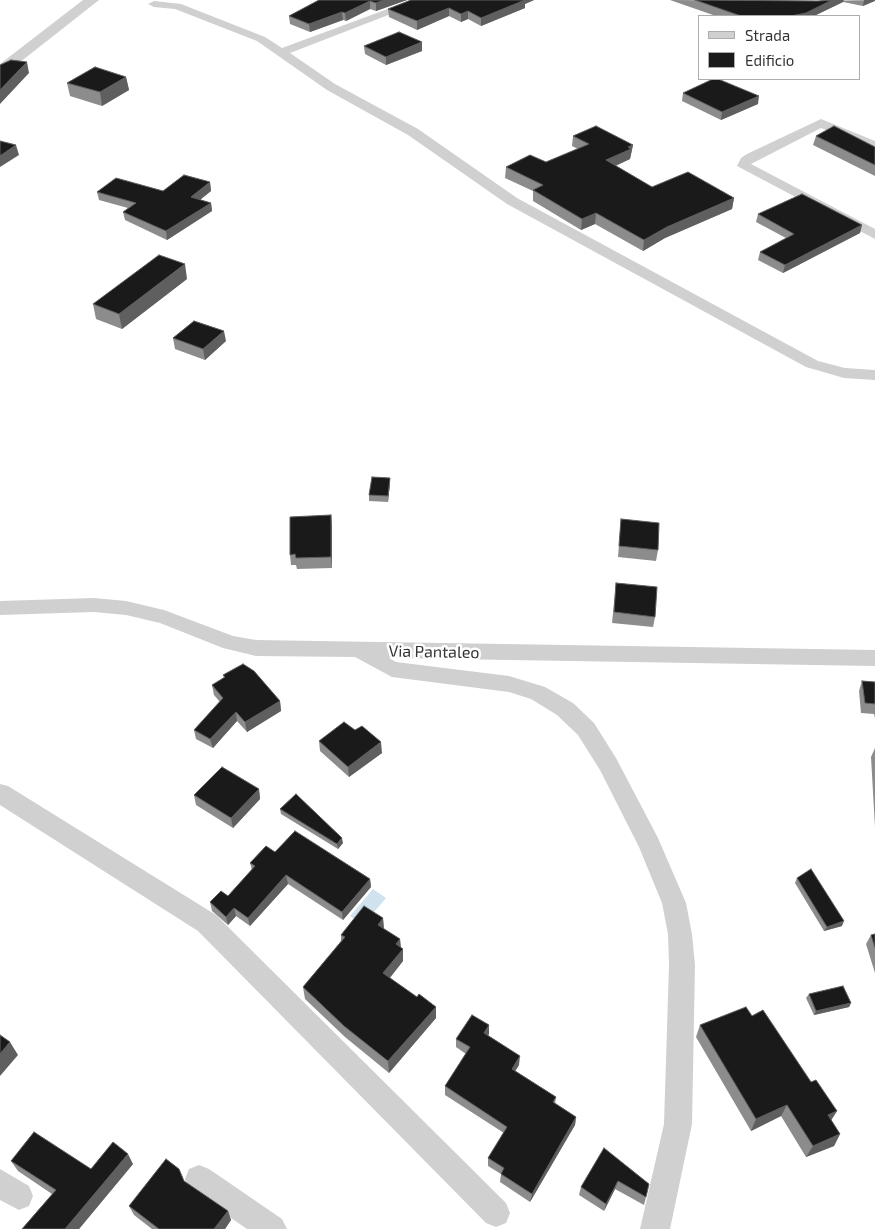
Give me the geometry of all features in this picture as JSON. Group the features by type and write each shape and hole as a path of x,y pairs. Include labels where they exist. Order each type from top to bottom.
{"street":[{"path":"0,71 92,0"},
{"path":"159,0 154,4 177,6 253,35 283,52 331,86 413,132 512,200 812,364 844,373 875,375"},
{"path":"283,52 422,0"},
{"path":"875,146 821,123 752,157 746,161 744,166 875,235"},
{"name":"Via Pantaleo","path":"0,608 94,605 126,608 164,617 230,643 256,648 875,658"},
{"path":"359,651 392,668 509,684 538,693 565,709 586,729 608,764 642,829 674,903 680,934 681,958 678,1124 655,1229"},
{"path":"0,793 207,923 496,1213"},
{"path":"199,1179 272,1229"}],"water":[{"path":"373,889 386,898 363,925 350,916"}],"building":[{"path":"319,0 384,0 376,3 370,1 345,13 342,12 309,24 289,16"},
{"path":"411,0 525,0 481,18 468,11 461,14 449,8 417,21 388,9"},
{"path":"695,0 832,0 806,13 796,15 738,15"},
{"path":"399,32 422,42 386,57 364,46"},
{"path":"11,60 27,62 0,90 0,65"},
{"path":"95,67 126,77 100,92 67,83"},
{"path":"711,80 720,80 759,96 722,112 683,93"},
{"path":"596,126 633,145 628,147 631,149 606,160 652,187 688,172 734,198 667,227 644,240 596,213 582,219 533,190 543,185 506,167 530,155 546,162 589,144 573,136"},
{"path":"834,126 875,147 875,165 816,136"},
{"path":"0,141 16,145 0,156"},
{"path":"184,175 210,182 191,197 211,203 166,231 123,212 136,203 97,192 116,178 163,191"},
{"path":"802,194 862,225 785,265 760,252 794,234 758,214"},
{"path":"159,255 185,264 119,314 93,304"},
{"path":"194,321 224,331 203,349 173,338"},
{"path":"372,477 390,478 388,496 369,495"},
{"path":"331,515 331,557 296,558 295,554 290,555 290,517"},
{"path":"621,519 659,523 658,550 619,546"},
{"path":"616,583 657,587 655,617 614,612"},
{"path":"243,664 254,671 280,701 245,722 236,712 210,739 194,730 223,698 212,685 225,677 223,675"},
{"path":"862,681 875,682 875,704 865,703"},
{"path":"344,722 355,730 362,726 381,742 348,767 319,741"},
{"path":"222,767 259,789 231,818 194,795"},
{"path":"296,794 342,838 337,844 280,809"},
{"path":"295,831 370,879 342,912 286,875 248,918 234,908 226,917 210,902 221,891 228,896 255,866 250,863 266,846 275,852"},
{"path":"811,869 844,921 827,927 797,878"},
{"path":"364,906 383,918 378,925 400,939 396,944 403,949 383,973 417,997 419,994 436,1007 388,1061 344,1026 303,987 345,937 341,935"},
{"path":"875,934 875,948 871,935"},
{"path":"843,986 851,1003 816,1011 809,994"},
{"path":"746,1007 752,1016 763,1010 811,1082 816,1080 837,1111 828,1115 840,1134 813,1146 787,1105 756,1119 700,1025"},
{"path":"472,1015 489,1025 484,1033 520,1056 512,1069 556,1097 553,1102 576,1117 532,1194 501,1174 504,1168 488,1158 507,1127 445,1086 470,1047 456,1039"},
{"path":"0,1035 10,1042 0,1054"},
{"path":"34,1132 91,1169 113,1142 128,1154 65,1229 22,1229 56,1190 11,1161"},
{"path":"604,1148 649,1184 646,1197 618,1181 606,1204 581,1187"},
{"path":"166,1159 179,1169 184,1181 228,1211 214,1229 159,1229 129,1206"}]}
